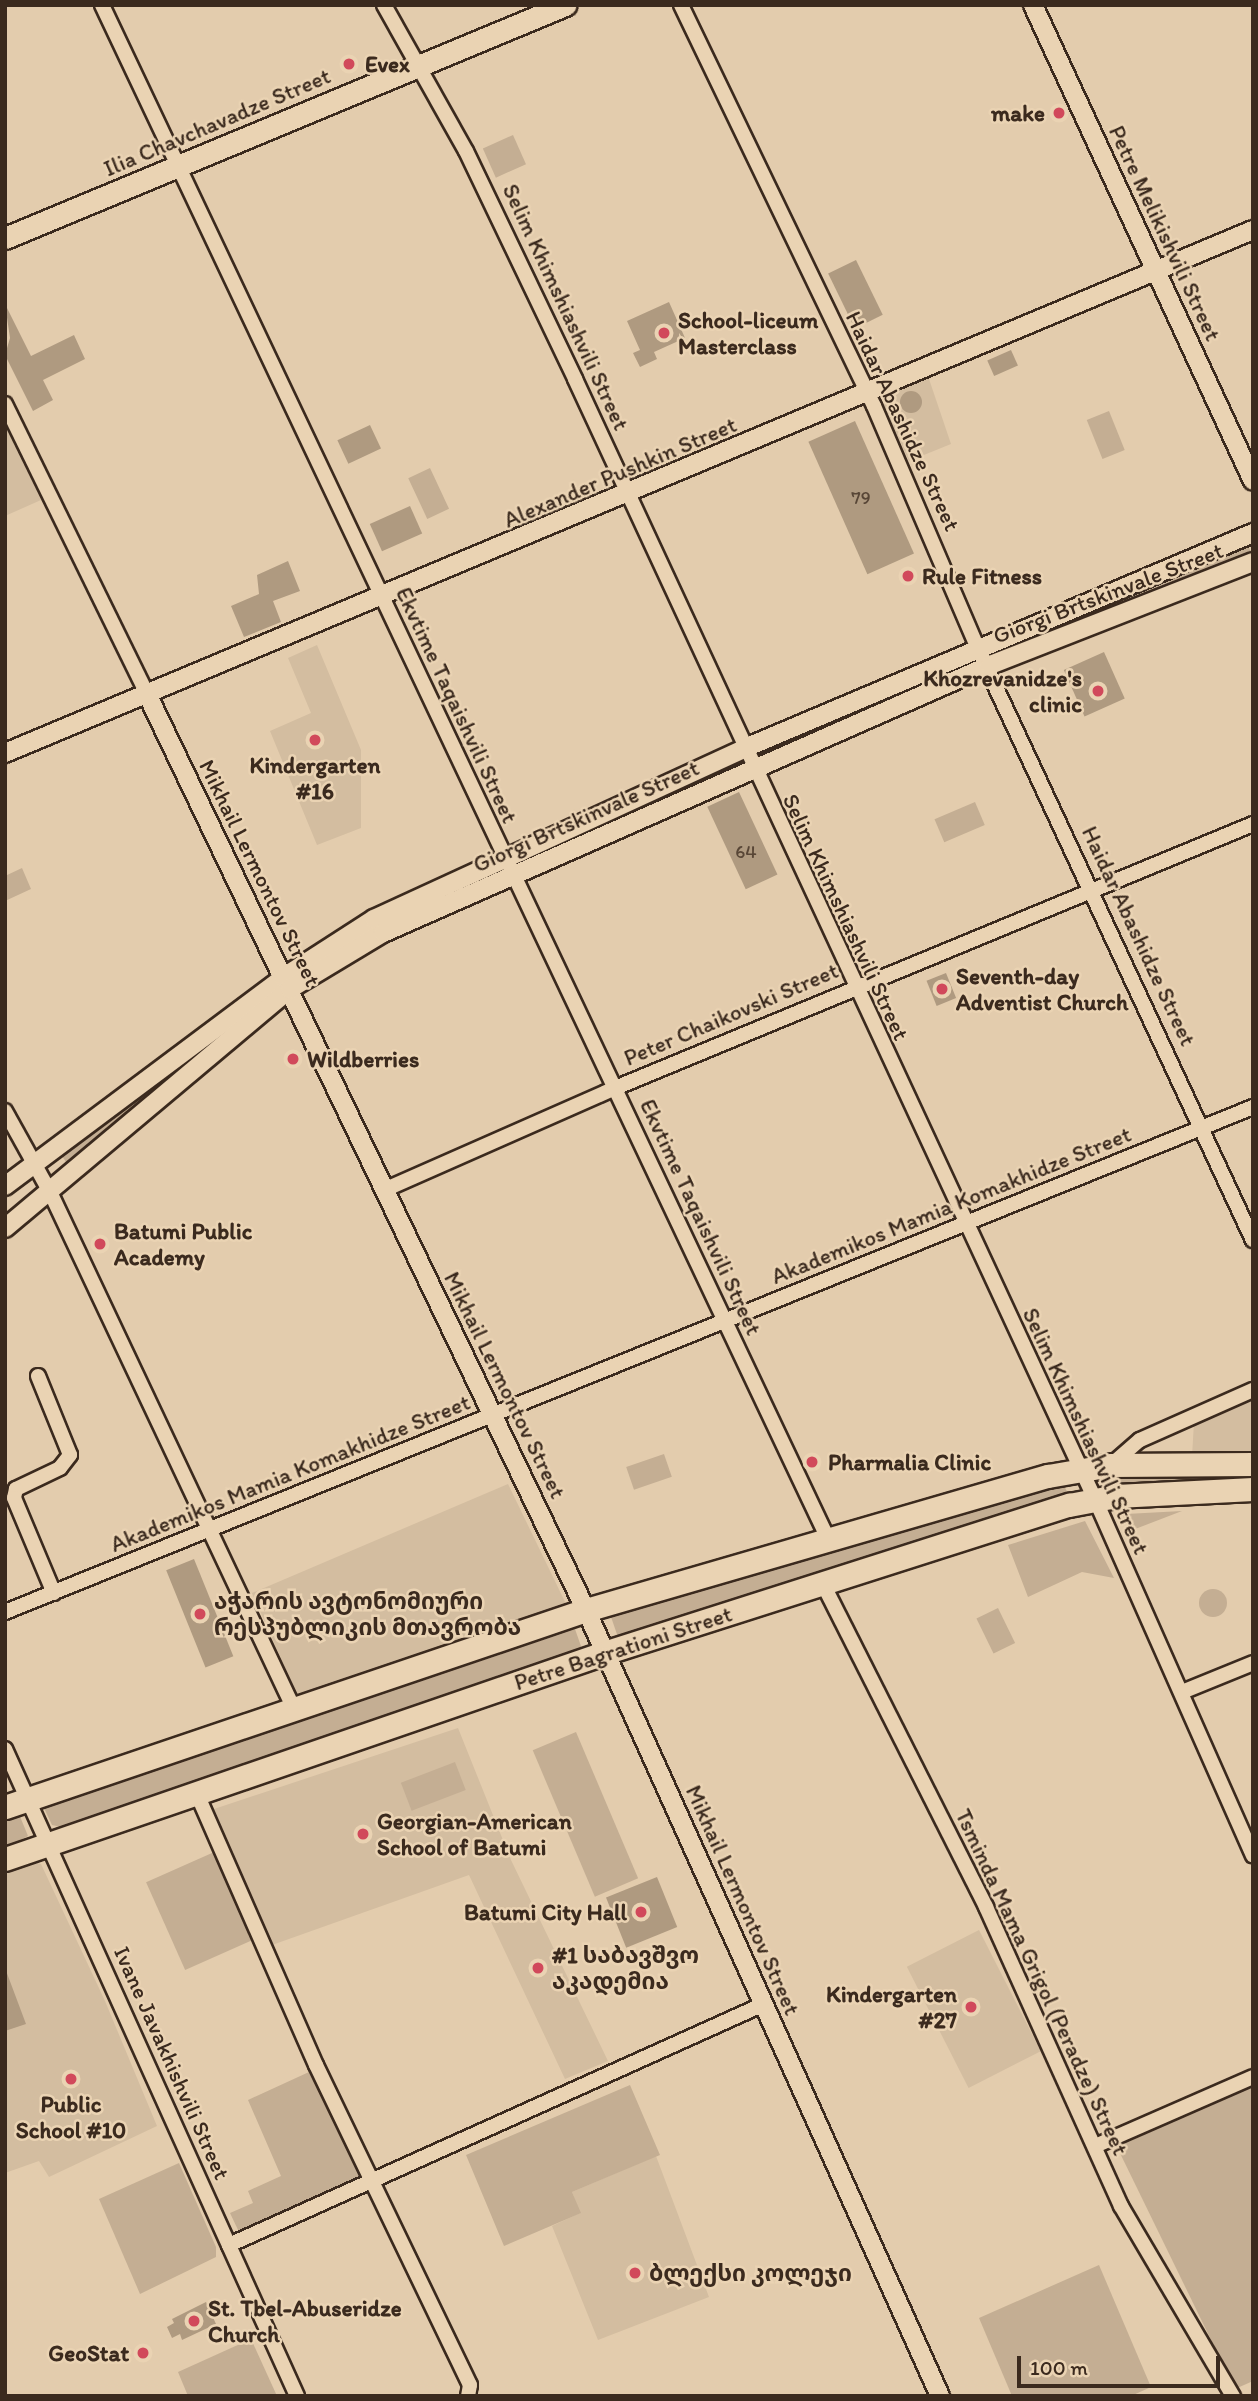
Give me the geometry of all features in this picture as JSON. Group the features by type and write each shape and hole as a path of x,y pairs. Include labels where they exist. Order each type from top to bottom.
{"main road":[{"name":"Ilia Chavchavadze Street","path":"5,238 419,66 538,10 565,5"},
{"name":"Petre Bagrationi Street","path":"5,1807 586,1610 827,1537 1079,1469 1111,1465 1253,1464"},
{"name":"Petre Bagrationi Street","path":"5,1859 604,1653 822,1582 1095,1499 1253,1489"}],"street":[{"name":"Ekvtime Taqaishvili Street","path":"102,5 383,598 502,858 514,875 827,1537"},
{"name":"Selim Khimshiashvili Street","path":"384,5 472,163 630,496 854,988 1095,1499 1253,1856"},
{"name":"Haidar Abashidze Street","path":"681,5 867,392 978,649 990,665 1253,1240"},
{"name":"Petre Melikishvili Street","path":"1033,5 1253,481"},
{"name":"Alexander Pushkin Street","path":"5,754 630,496 867,392 1253,230"},
{"name":"Mikhail Lermontov Street","path":"5,404 287,983 586,1610 940,2396"},
{"name":"Giorgi Brtskinvale Street","path":"5,1186 374,919 745,748 1253,533"},
{"name":"Giorgi Brtskinvale Street","path":"5,1228 51,1194 287,983 383,933 753,768 990,665 1253,562"},
{"name":"Peter Chaikovski Street","path":"384,1190 615,1087 1094,892 1253,824"},
{"name":"Akademikos Mamia Komakhidze Street","path":"5,1612 1253,1107"},
{"path":"5,1111 51,1194 207,1531 295,1709"},
{"path":"38,1377 70,1455 60,1468 16,1489 14,1498 54,1593"},
{"path":"1111,1465 1140,1440 1253,1390"},
{"name":"Tsminda Mama Grigol (Peradze) Street","path":"822,1582 986,1907 1121,2206 1233,2396"},
{"path":"1182,1692 1253,1663"},
{"name":"Ivane Javakhishvili Street","path":"5,1749 297,2396"},
{"path":"197,1794 470,2385 468,2396"},
{"path":"229,2245 764,2004"},
{"path":"1095,2146 1253,2077"}],"shaded area":[{"path":"513,135 526,164 496,178 483,148"},
{"path":"928,376 951,444 909,461 883,404 888,394"},
{"path":"1109,411 1125,450 1102,459 1087,420"},
{"path":"5,426 41,500 5,516"},
{"path":"430,468 449,509 427,519 408,478"},
{"path":"1247,542 1252,555 1001,654 998,650"},
{"name":"Kindergarten #16","path":"317,645 361,750 361,828 317,845 270,731 311,713 288,658"},
{"path":"961,662 963,668 768,753 765,746"},
{"path":"730,762 731,774 526,862 523,856"},
{"path":"975,802 985,825 944,842 934,819"},
{"path":"22,868 31,889 5,901 5,876"},
{"path":"264,1000 68,1165 62,1156"},
{"path":"1253,1397 1253,1458 1192,1457 1194,1422"},
{"path":"664,1454 672,1477 634,1490 626,1467"},
{"path":"1112,1475 1253,1476 1253,1480 1112,1488"},
{"path":"1053,1483 1064,1486 1069,1495 620,1643 610,1614"},
{"path":"508,1484 567,1606 298,1697 252,1593"},
{"path":"1182,1511 1130,1531 1123,1516 1126,1514"},
{"path":"1085,1521 1114,1578 1082,1572 1028,1597 1008,1545"},
{"path":"1213,1589 1223,1593 1227,1603 1223,1613 1213,1617 1203,1613 1199,1603 1203,1593"},
{"path":"998,1608 1015,1643 994,1654 976,1619"},
{"path":"575,1629 583,1652 61,1827 52,1825 44,1808"},
{"name":"Georgian-American School of Batumi","path":"458,1728 511,1860 608,2061 565,2079 469,1875 272,1945 214,1809"},
{"path":"576,1732 638,1878 595,1897 533,1750"},
{"path":"455,1762 466,1790 412,1811 401,1783"},
{"path":"19,1814 28,1836 5,1848 5,1817"},
{"path":"221,1849 260,1937 185,1970 146,1882"},
{"name":"Public School #10","path":"34,1862 41,1864 105,2001 157,2126 49,2177 39,2161 5,2173 5,1871"},
{"name":"Kindergarten #27","path":"979,1930 1041,2051 969,2088 907,1967"},
{"path":"309,2072 363,2176 239,2232 230,2213 253,2203 248,2191 281,2176 248,2100"},
{"path":"630,2085 660,2155 572,2192 581,2213 504,2246 466,2155"},
{"path":"1253,2085 1253,2381 1235,2389 1117,2147"},
{"name":"ბლექსი კოლეჯი","path":"656,2156 709,2297 598,2340 552,2226 580,2213 572,2192"},
{"path":"179,2163 216,2247 216,2257 140,2294 99,2199"},
{"path":"1099,2265 1151,2387 1131,2396 1012,2396 979,2318"},
{"path":"251,2339 277,2396 188,2396 178,2372"}],"building":[{"path":"856,260 883,315 855,328 828,274"},
{"name":"School-liceum Masterclass","path":"669,302 685,338 654,352 657,359 640,367 633,353 640,350 627,321"},
{"path":"5,304 31,356 74,335 85,359 43,380 53,400 33,411 5,355 10,338"},
{"path":"1011,350 1018,366 994,376 987,361"},
{"path":"911,391 919,394 922,402 919,410 911,413 903,410 900,402 903,394"},
{"path":"855,421 914,553 867,574 808,442"},
{"path":"370,425 381,449 348,464 337,440"},
{"path":"410,506 422,533 382,551 370,524"},
{"path":"288,561 300,591 273,601 281,622 244,637 231,606 259,594 257,575"},
{"name":"Khozrevanidze's clinic","path":"1104,652 1125,699 1085,716 1064,670"},
{"path":"739,792 777,874 746,889 707,807"},
{"name":"Seventh-day Adventist Church","path":"946,973 956,998 937,1006 927,981"},
{"name":"აჭარის ავტონომიური რესპუბლიკის მთავრობა","path":"194,1559 233,1656 206,1668 166,1570"},
{"name":"Batumi City Hall","path":"657,1877 677,1927 626,1948 606,1898"},
{"path":"5,1968 26,2024 5,2031"},
{"name":"St. Tbel-Abuseridze Church","path":"206,2302 216,2324 182,2340 180,2334 172,2338 167,2327 174,2323 172,2319"}],"place":[{"name":"Evex","path":"349,64"},
{"name":"make","path":"1059,113"},
{"name":"School-liceum Masterclass","path":"664,333"},
{"name":"Rule Fitness","path":"908,576"},
{"name":"Khozrevanidze's clinic","path":"1098,691"},
{"name":"Kindergarten #16","path":"315,740"},
{"name":"Seventh-day Adventist Church","path":"942,989"},
{"name":"Wildberries","path":"293,1059"},
{"name":"Batumi Public Academy","path":"100,1244"},
{"name":"Pharmalia Clinic","path":"812,1462"},
{"name":"აჭარის ავტონომიური რესპუბლიკის მთავრობა","path":"200,1614"},
{"name":"Georgian-American School of Batumi","path":"363,1834"},
{"name":"Batumi City Hall","path":"641,1912"},
{"name":"#1 საბავშვო აკადემია","path":"538,1968"},
{"name":"Kindergarten #27","path":"971,2007"},
{"name":"Public School #10","path":"71,2079"},
{"name":"ბლექსი კოლეჯი","path":"635,2273"},
{"name":"St. Tbel-Abuseridze Church","path":"194,2321"},
{"name":"GeoStat","path":"143,2353"}]}
